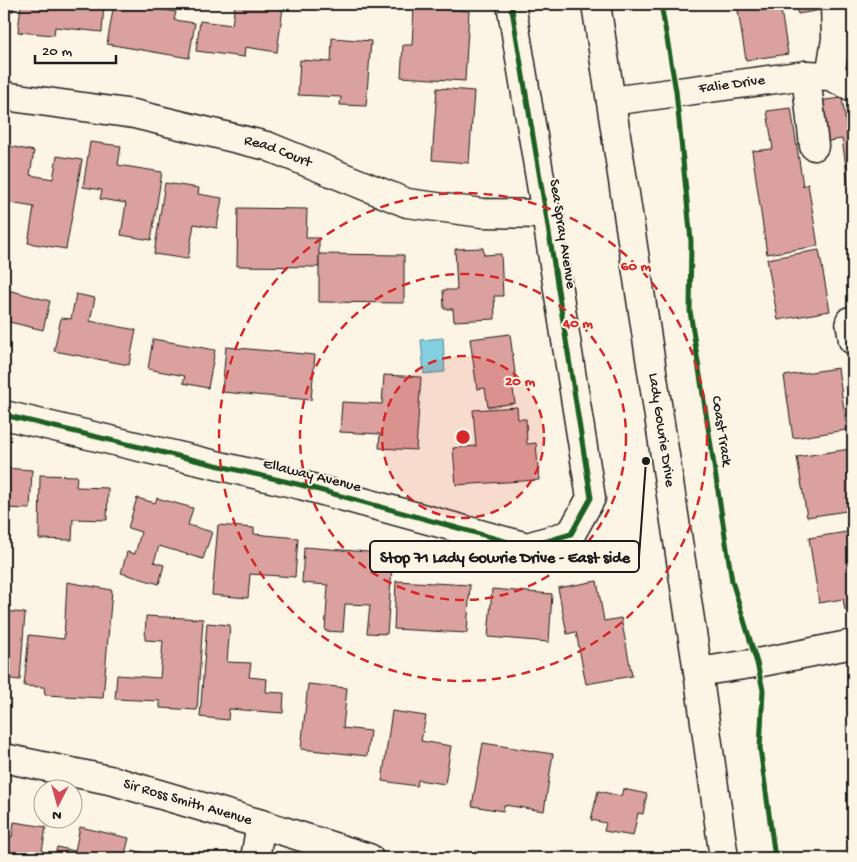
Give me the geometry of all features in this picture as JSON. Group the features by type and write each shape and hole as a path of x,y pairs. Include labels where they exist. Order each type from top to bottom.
{"street":[{"name":"Sea Spray Avenue","path":"511,4 591,498"},
{"name":"Lady Gowrie Drive","path":"596,4 698,672 724,858"},
{"path":"814,146 830,79 836,39 835,4"},
{"name":"Falie Drive","path":"611,101 830,79"},
{"name":"Read Court","path":"4,96 134,114 267,146 407,203 482,213 546,214"},
{"name":"Ellaway Avenue","path":"4,415 301,485 528,547 571,534 591,498"},
{"path":"698,672 758,663 853,644"},
{"name":"Sir Ross Smith Avenue","path":"4,758 114,781 369,858"},
{"path":"256,858 261,824"}],"water":[{"path":"443,338 445,372 424,374 421,340"}],"building":[{"path":"4,4 14,4 13,11 4,10"},
{"path":"21,4 104,4 102,32 55,27 54,35 18,32"},
{"path":"114,4 149,4 148,7 176,12 174,20 195,23 189,58 107,44"},
{"path":"235,4 283,8 277,52 245,47 244,57 196,51 200,21 232,25"},
{"path":"737,4 780,4 788,54 746,60"},
{"path":"795,4 819,4 821,10 798,14"},
{"path":"414,7 469,11 465,81 401,77 403,45 412,45"},
{"path":"332,38 371,41 366,106 340,105 341,97 298,95 300,60 331,62"},
{"path":"437,88 474,91 469,163 432,160"},
{"path":"842,98 848,137 853,136 853,216 842,139 823,142 817,101"},
{"path":"791,108 803,186 808,184 818,246 767,254 752,151 773,149 767,111"},
{"path":"90,142 121,146 118,165 162,172 151,240 121,235 126,203 100,199 102,190 83,187"},
{"path":"4,145 34,151 30,175 53,179 57,156 82,160 66,249 28,243 34,207 4,202"},
{"path":"165,183 199,188 198,194 222,198 217,228 194,224 188,259 154,254"},
{"path":"238,208 307,209 306,238 319,238 319,267 237,266"},
{"path":"483,248 484,255 501,254 503,296 494,296 495,319 454,321 453,309 444,309 443,290 457,290 455,249"},
{"path":"819,250 830,311 778,320 767,259"},
{"path":"319,254 404,255 404,303 319,302"},
{"path":"4,289 50,301 43,330 5,321 4,324"},
{"path":"76,294 95,298 90,321 136,330 129,365 54,351 61,318 71,319"},
{"path":"510,334 516,381 512,382 515,403 488,407 485,388 477,389 470,339"},
{"path":"153,339 215,350 208,388 183,383 185,376 148,369"},
{"path":"226,347 315,355 311,400 222,392"},
{"path":"838,368 847,430 793,438 784,376"},
{"path":"384,375 421,377 416,450 379,448 380,434 340,432 342,402 382,404"},
{"path":"517,407 518,419 526,419 527,444 536,443 539,480 456,485 453,448 476,446 473,410"},
{"path":"850,449 853,469 853,510 807,517 797,457"},
{"path":"4,468 32,470 30,509 4,508"},
{"path":"40,475 77,476 76,487 108,488 107,520 73,519 72,540 39,539"},
{"path":"137,498 155,503 157,498 193,508 188,525 212,532 203,559 159,546 154,562 164,565 159,584 121,573 127,552 135,554 141,532 128,528"},
{"path":"218,525 254,528 254,534 298,538 295,577 250,574 248,598 212,595"},
{"path":"853,531 853,609 845,610 843,599 819,603 809,538"},
{"path":"304,547 393,554 387,634 367,633 370,605 345,604 343,632 325,631 328,585 302,583"},
{"path":"396,581 470,585 467,633 394,629"},
{"path":"597,581 604,621 621,618 632,676 586,684 576,632 567,634 558,588"},
{"path":"67,582 112,590 103,698 45,695 44,687 24,686 29,635 64,639"},
{"path":"492,589 552,594 549,642 488,637"},
{"path":"4,611 25,613 20,680 4,678"},
{"path":"146,616 203,619 197,710 160,708 160,701 115,699 117,675 160,678 163,641 145,640"},
{"path":"207,623 230,625 227,662 251,663 249,677 267,679 266,692 284,693 283,713 229,709 228,720 200,717"},
{"path":"308,684 347,688 343,728 370,731 367,756 301,749"},
{"path":"851,686 853,686 853,731 851,732 847,698 852,698"},
{"path":"392,711 426,716 421,741 451,746 445,784 418,780 417,786 382,781"},
{"path":"483,743 553,754 544,811 504,805 503,811 472,806"},
{"path":"853,751 853,777 850,777 847,752"},
{"path":"623,789 647,794 643,814 638,813 633,836 604,831 606,823 591,820 598,791 621,796"},
{"path":"14,822 32,825 32,830 46,830 41,858 4,858 4,836 12,837"},
{"path":"82,827 129,838 124,858 54,858 57,847 75,851 79,830 82,830"},
{"path":"133,850 163,858 130,858"}],"cycle path":[{"path":"4,415 301,485 527,547 571,534 591,498 511,4"},
{"name":"Coast Track","path":"661,4 676,91 691,241 690,311 732,581 757,663 763,690 760,748 775,858"}],"place":[{"name":"Stop 71 Lady Gowrie Drive - East side","path":"646,461"}]}
